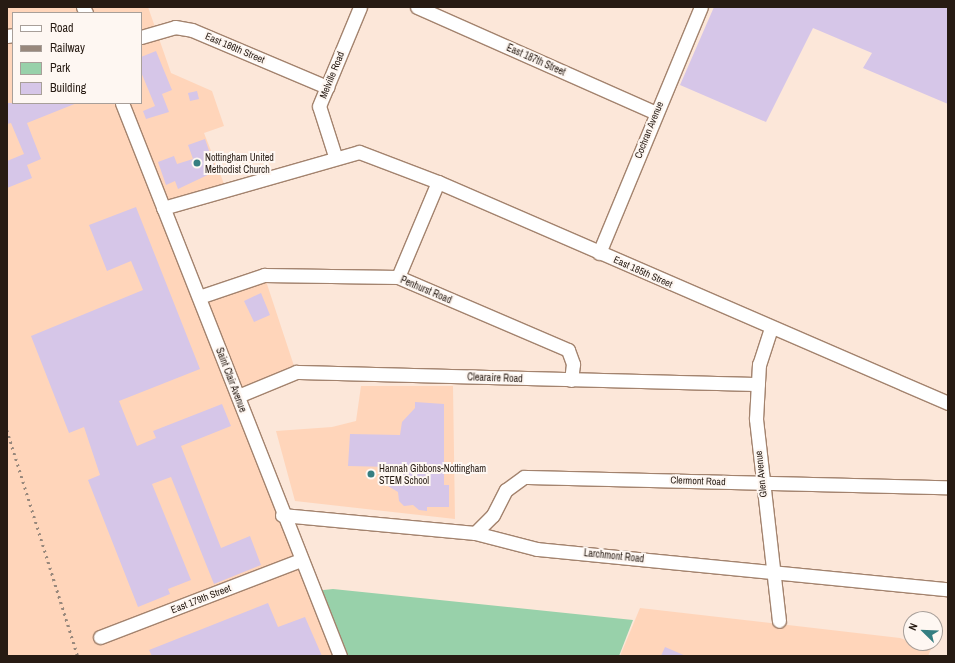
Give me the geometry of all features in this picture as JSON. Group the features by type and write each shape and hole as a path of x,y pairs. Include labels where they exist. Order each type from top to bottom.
{"street":[{"name":"Melville Road","path":"335,156 319,106 360,7"},
{"name":"East 187th Street","path":"416,7 656,113"},
{"name":"Cochran Avenue","path":"599,253 701,7"},
{"name":"East 186th Street","path":"142,37 175,27 192,30 327,87"},
{"name":"Saint Clair Avenue","path":"122,104 162,208 238,396 282,514 340,656"},
{"name":"East 185th Street","path":"335,156 359,152 438,182 771,328 948,403"},
{"path":"162,208 335,156"},
{"path":"398,277 438,182"},
{"name":"Penhurst Road","path":"198,297 264,275 398,277 568,350 573,364 571,380"},
{"name":"Glen Avenue","path":"771,328 759,364 756,419 772,572 779,621"},
{"name":"Clearaire Road","path":"238,396 296,372 758,384"},
{"name":"Clermont Road","path":"475,533 493,515 506,490 524,477 948,487"},
{"name":"Larchmont Road","path":"282,514 475,533 537,549 948,589"},
{"name":"East 179th Street","path":"100,637 302,560"}],"shaded area":[{"path":"7,7 148,7 171,73 212,91 224,126 204,133 226,189 163,208 199,296 264,275 296,372 238,396 340,656 7,656"},
{"name":"Hannah Gibbons-Nottingham STEM School","path":"361,386 453,386 455,519 295,501 276,431 332,427 356,421"},
{"path":"640,608 900,638 903,639 903,651 930,651 928,656 620,656"}],"green space":[{"path":"333,589 633,620 619,656 340,656 314,591"}],"building":[{"path":"714,7 948,7 948,104 863,68 872,53 813,28 766,122 680,85"},
{"path":"156,51 172,90 162,94 169,112 146,119 143,111 155,106 142,74 142,57"},
{"path":"197,91 199,99 190,101 188,93"},
{"path":"7,103 74,104 27,123 41,159 27,165 32,178 7,188 7,161 24,154 11,123 7,124"},
{"name":"Nottingham United Methodist Church","path":"205,139 216,171 178,189 175,181 166,185 158,162 174,156 177,164 193,159 188,145"},
{"path":"136,207 200,369 119,401 137,446 156,438 153,431 222,404 231,426 181,446 221,548 250,536 261,565 214,584 171,477 152,484 191,580 168,589 170,594 138,607 88,480 100,475 84,427 69,433 31,336 143,290 131,261 107,271 89,225"},
{"path":"261,293 270,315 254,322 244,301"},
{"path":"415,402 444,404 444,485 449,485 449,507 427,507 427,511 419,510 413,505 404,506 399,501 398,492 388,486 393,479 391,467 348,466 350,434 400,435 402,422 415,408"},
{"path":"268,603 278,627 305,617 322,656 152,656 149,650"},
{"path":"665,647 686,656 661,656"}],"railway":[{"path":"7,430 78,656"}],"place":[{"name":"Nottingham United Methodist Church","path":"197,163"},
{"name":"Hannah Gibbons-Nottingham STEM School","path":"371,474"}]}
